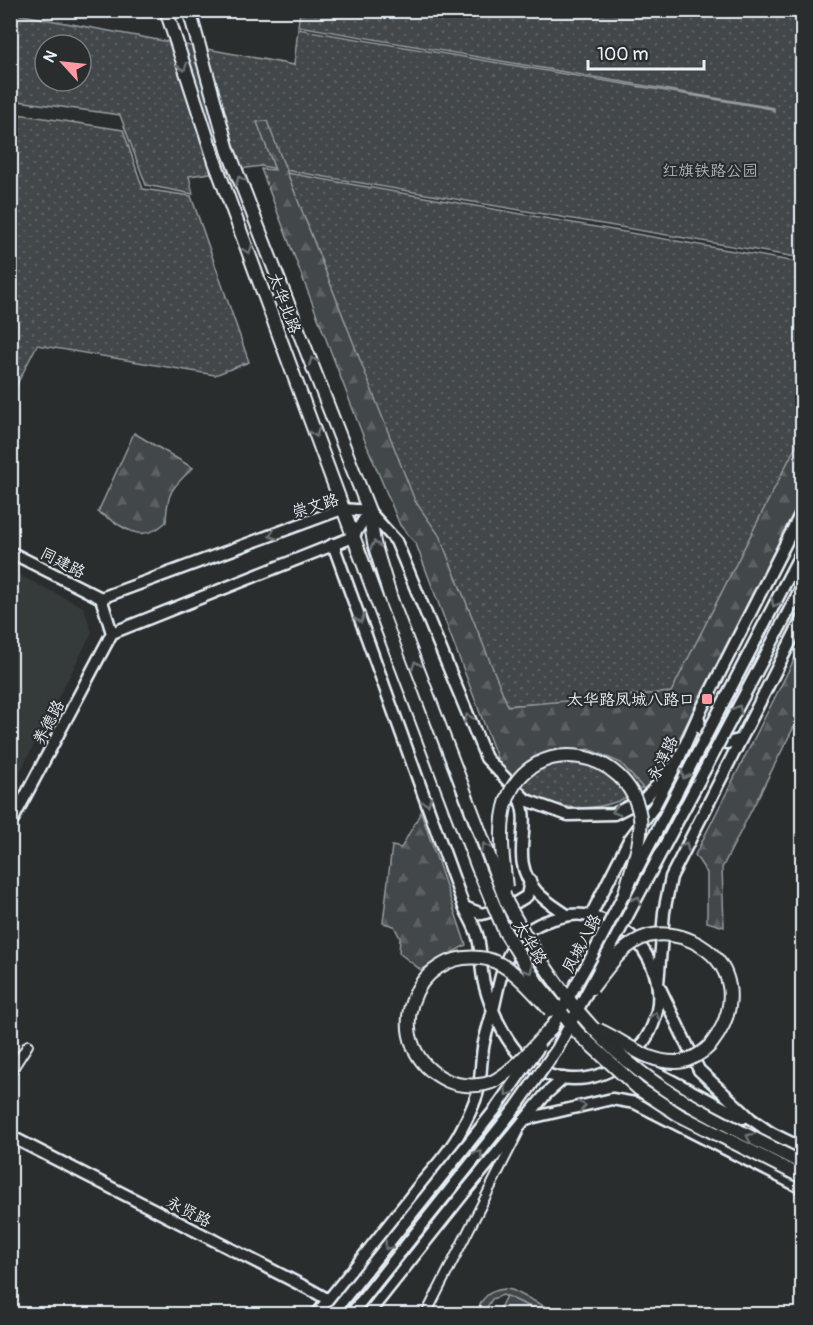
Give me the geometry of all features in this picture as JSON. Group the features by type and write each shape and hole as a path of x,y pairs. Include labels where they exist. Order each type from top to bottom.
{"main road":[{"name":"太华北路","path":"166,10 214,162 379,606"},
{"name":"太华北路","path":"189,10 228,150 369,511 374,543 392,602"},
{"name":"太华路","path":"392,602 507,903 532,950 563,995 590,1026 628,1063 675,1096 802,1163"},
{"name":"太华路","path":"379,606 505,932 537,983 596,1051 639,1089 679,1115 802,1177"},
{"path":"507,903 502,843 507,801 521,776 553,758 587,757 610,766 634,794 640,819 638,848 625,893"},
{"path":"590,1026 619,1039 650,1059 679,1062 706,1050 718,1035 728,1016 730,990 723,966 708,949 683,937 662,934 647,936 631,945 614,959 592,988"},
{"path":"552,1027 517,1064 495,1081 473,1086 433,1073 421,1062 413,1048 409,1030 411,1003 430,971 463,958 488,960 514,973 576,1039 596,1051"}],"street":[{"name":"崇文路","path":"101,598 342,509 369,511"},
{"path":"101,598 112,633 353,537 369,511 396,541 486,758 526,800 568,815 614,814 645,798 677,763"},
{"name":"永淳路","path":"590,917 629,840 654,807 677,763 698,716 802,511"},
{"path":"333,544 464,907 478,936 484,987 504,1033 519,1054 540,1070 564,1077 597,1075 613,1070 634,1056 649,1035 658,1010 664,912 671,877 802,619"},
{"name":"凤城八路","path":"332,1314 494,1111 552,1027 625,893 802,551"},
{"name":"同建路","path":"10,552 101,598"},
{"name":"凤城八路","path":"352,1314 516,1107 557,1049 592,988 802,586"},
{"name":"养德路","path":"10,825 112,633"},
{"path":"698,716 700,729 728,743 739,740"},
{"path":"504,777 520,799 525,820 521,841 521,865 537,892 567,915"},
{"path":"464,907 482,914 512,905 527,896 530,881"},
{"path":"317,1314 459,1135 478,1090 483,1048 494,1007 497,982 505,958 521,937 542,922 567,915 590,917 617,925 637,940 651,960 658,984 699,1070 751,1119 771,1133"},
{"path":"10,1073 28,1045"},
{"path":"634,1056 655,1072 802,1148"},
{"path":"368,1314 525,1119 564,1077"},
{"path":"525,1119 612,1099 635,1103 802,1188"},
{"path":"426,1314 525,1119"},
{"name":"永贤路","path":"10,1136 352,1314"},
{"path":"443,1156 460,1162 469,1174 468,1188"}],"shaded area":[{"path":"11,571 83,607 92,632 11,789"}],"green space":[{"name":"红旗铁路公园","path":"293,11 802,11 802,258 261,166 189,176 193,194 146,185 120,115 11,100 11,13 294,65 298,29 772,109 774,112 774,108 298,26 300,12"},
{"path":"11,113 123,130 143,189 191,196 249,362 215,375 37,345 11,396"},
{"path":"267,121 415,501 439,535 508,706 671,692 802,434 802,497 650,796 621,763 589,749 543,757 514,783 502,771 416,544 400,525 365,441 261,169 275,170 257,122"},
{"path":"287,173 802,263 802,437 670,695 502,706 412,505"},
{"path":"134,433 193,468 175,486 169,497 166,522 148,533 132,532 98,512"},
{"path":"802,644 802,711 722,868 724,927 707,922 707,873 695,855"},
{"path":"680,729 682,732 672,751 649,781 635,793 600,806 581,808 562,806 544,800 527,791 513,779 495,752"},
{"path":"421,812 466,945 421,970 399,953 400,938 394,926 383,923 392,846 401,848"},
{"path":"512,1290 560,1314 547,1314 503,1295 492,1299 483,1314 477,1314 486,1296 494,1291"},
{"path":"507,1296 544,1314 497,1314"}],"place":[{"name":"太华路凤城八路口","path":"707,699"}]}
